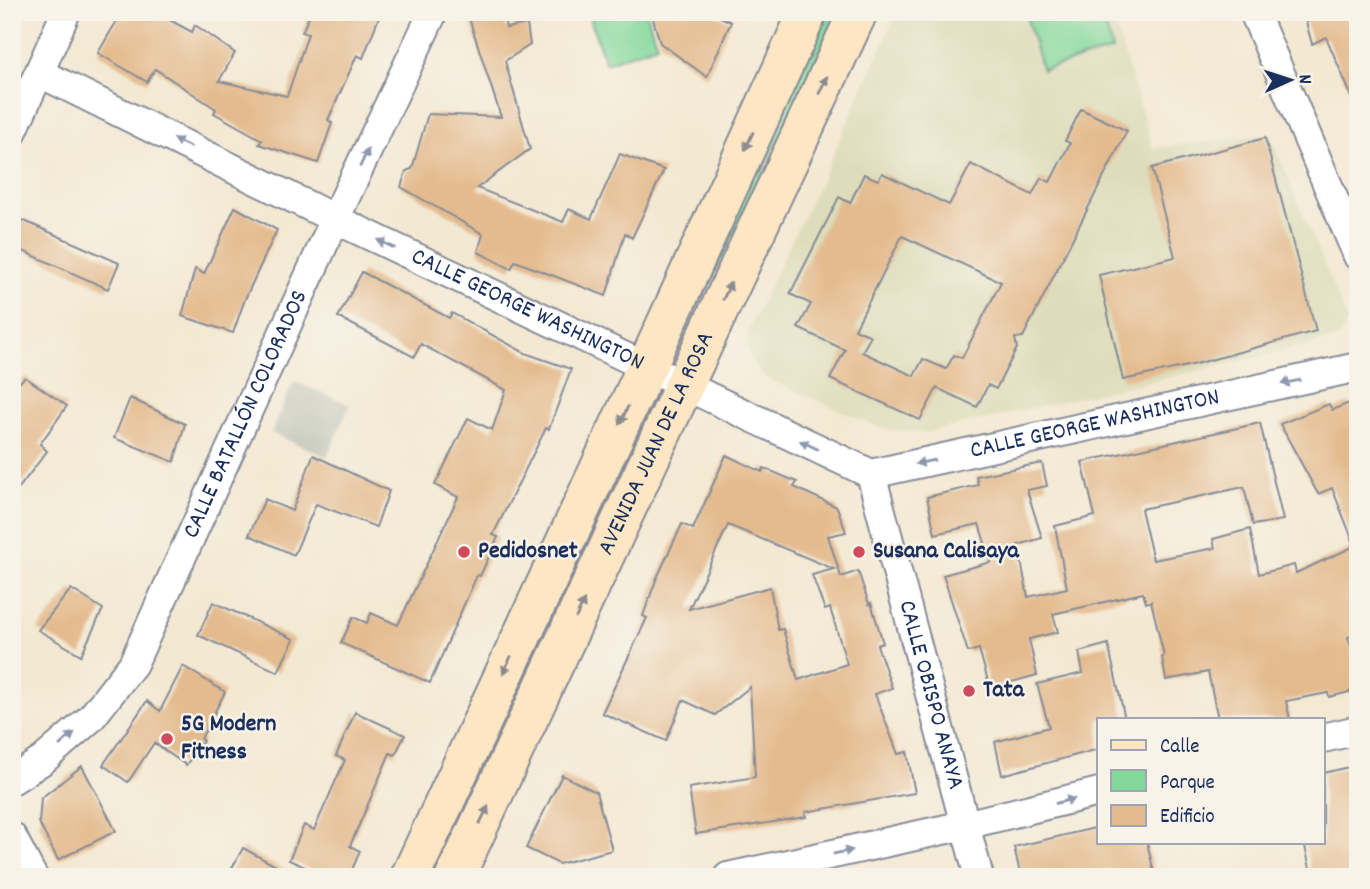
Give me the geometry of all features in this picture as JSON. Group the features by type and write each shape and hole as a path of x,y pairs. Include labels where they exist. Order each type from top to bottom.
{"main road":[{"name":"AVENIDA JUAN DE LA ROSA","path":"410,877 808,12"},
{"name":"AVENIDA JUAN DE LA ROSA","path":"455,877 858,12"}],"street":[{"path":"12,133 66,12"},
{"name":"CALLE BATALLÓN COLORADOS","path":"12,780 43,760 91,719 133,664 335,219 433,12"},
{"path":"1254,12 1358,257"},
{"name":"CALLE GEORGE WASHINGTON","path":"40,73 335,219 871,474 1358,367"},
{"name":"CALLE OBISPO ANAYA","path":"871,474 979,877"},
{"path":"1324,738 1358,730"},
{"path":"729,877 965,825 1097,792"},
{"path":"12,837 33,877"}],"shaded area":[{"path":"897,12 1111,12 1153,148 1270,134 1347,320 1342,333 1336,339 924,433 883,429 765,378 751,361 747,345 749,328 828,166"},
{"path":"294,381 350,405 327,457 271,433"}],"green space":[{"path":"588,12 646,12 657,45 605,63"},
{"path":"827,12 839,12 678,350 670,346"},
{"path":"1025,12 1102,12 1112,50 1042,70"},
{"path":"647,397 656,401 439,877 429,877"}],"building":[{"path":"122,12 155,12 192,32 195,25 235,53 219,81 287,96 308,34 302,32 311,12 381,12 363,58 357,55 328,120 332,123 318,163 259,144 262,140 214,113 216,109 155,69 147,82 98,53"},
{"path":"467,12 503,12 506,28 527,24 530,45 505,61 530,149 477,188 563,222 569,209 591,219 620,154 664,170 632,238 625,233 606,296 515,261 511,269 478,252 483,234 401,187 406,171 412,169 428,114 501,117"},
{"path":"651,12 710,12 731,22 707,77 660,43"},
{"path":"1327,12 1358,12 1358,111 1326,37 1312,44 1306,22"},
{"path":"1081,109 1127,131 1023,337 1015,338 1017,348 996,389 988,385 977,407 937,388 920,420 830,379 845,350 798,328 811,304 790,294 839,197 850,203 864,174 878,180 882,173 949,205 971,164 1032,195 1041,178 1050,182 1070,143 1065,141","holes":["902,236 1001,282 962,358 954,355 946,369 923,359 914,376 862,352 871,336 855,329"]},
{"path":"1265,138 1316,331 1192,365 1123,380 1099,275 1175,257 1152,168"},
{"path":"235,207 277,230 245,299 233,333 182,316 195,269 204,274"},
{"path":"20,219 119,263 108,289 12,246 12,236"},
{"path":"362,272 449,318 452,313 525,353 571,369 549,429 546,428 493,535 498,537 480,576 477,575 430,683 341,643 353,617 367,623 371,613 398,625 458,497 435,485 468,418 492,430 506,390 421,344 414,357 338,317"},
{"path":"25,377 67,406 40,444 47,451 12,497 12,390"},
{"path":"130,398 185,424 174,462 114,438"},
{"path":"1349,403 1351,409 1358,406 1358,632 1348,637 1358,670 1358,690 1329,697 1328,693 1286,701 1290,718 1218,718 1208,672 1166,680 1164,656 1151,601 1146,603 1143,593 1053,614 1058,632 1029,639 1037,675 990,688 979,649 968,652 943,575 991,562 979,524 935,534 927,497 978,485 976,476 1042,463 1047,486 1027,490 1042,538 1018,545 1028,597 1067,588 1055,526 1095,516 1082,462 1260,423 1283,520 1253,525 1244,487 1141,509 1153,560 1215,548 1213,539 1250,529 1259,574 1294,565 1296,573 1355,546 1332,488 1318,494 1280,424 1329,404 1332,410"},
{"path":"313,455 389,491 376,527 316,504 294,555 249,535 265,499 292,511"},
{"path":"726,455 762,472 764,468 797,482 794,487 837,507 846,532 828,536 841,577 858,571 869,604 871,603 883,643 877,645 892,688 875,694 898,754 907,752 915,793 805,812 806,817 696,834 689,788 755,777 750,687 715,715 683,700 666,741 602,713 647,618 643,616 656,580 682,524 693,529","holes":["728,525 834,569 812,575 825,610 830,608 847,664 798,680 783,629 778,630 770,587 689,609"]},
{"path":"71,589 103,609 81,655 38,630"},
{"path":"213,602 294,639 278,672 198,635"},
{"path":"1108,644 1125,718 1097,718 1097,750 1002,775 995,742 1049,727 1037,684 1083,673 1079,652"},
{"path":"183,666 225,692 201,739 203,741 186,765 154,743 128,782 103,765 147,701 160,711"},
{"path":"355,712 405,735 395,755 390,753 350,846 360,851 349,877 327,877 289,860 304,825 314,830 345,760 336,756"},
{"path":"1358,765 1358,877 1312,877 1304,844 1324,844 1324,773"},
{"path":"82,766 116,831 58,860 39,823 41,798"},
{"path":"562,775 596,792 612,850 559,864 526,848"},
{"path":"1097,827 1097,844 1147,844 1155,877 1111,877 1109,869 1074,877 1033,877 1032,870 1020,873 1014,847"},
{"path":"243,848 296,877 227,877"}],"place":[{"name":"Pedidosnet","path":"464,552"},
{"name":"Susana Calisaya","path":"859,552"},
{"name":"Tata","path":"969,691"},
{"name":"5G Modern Fitness","path":"167,739"}]}
